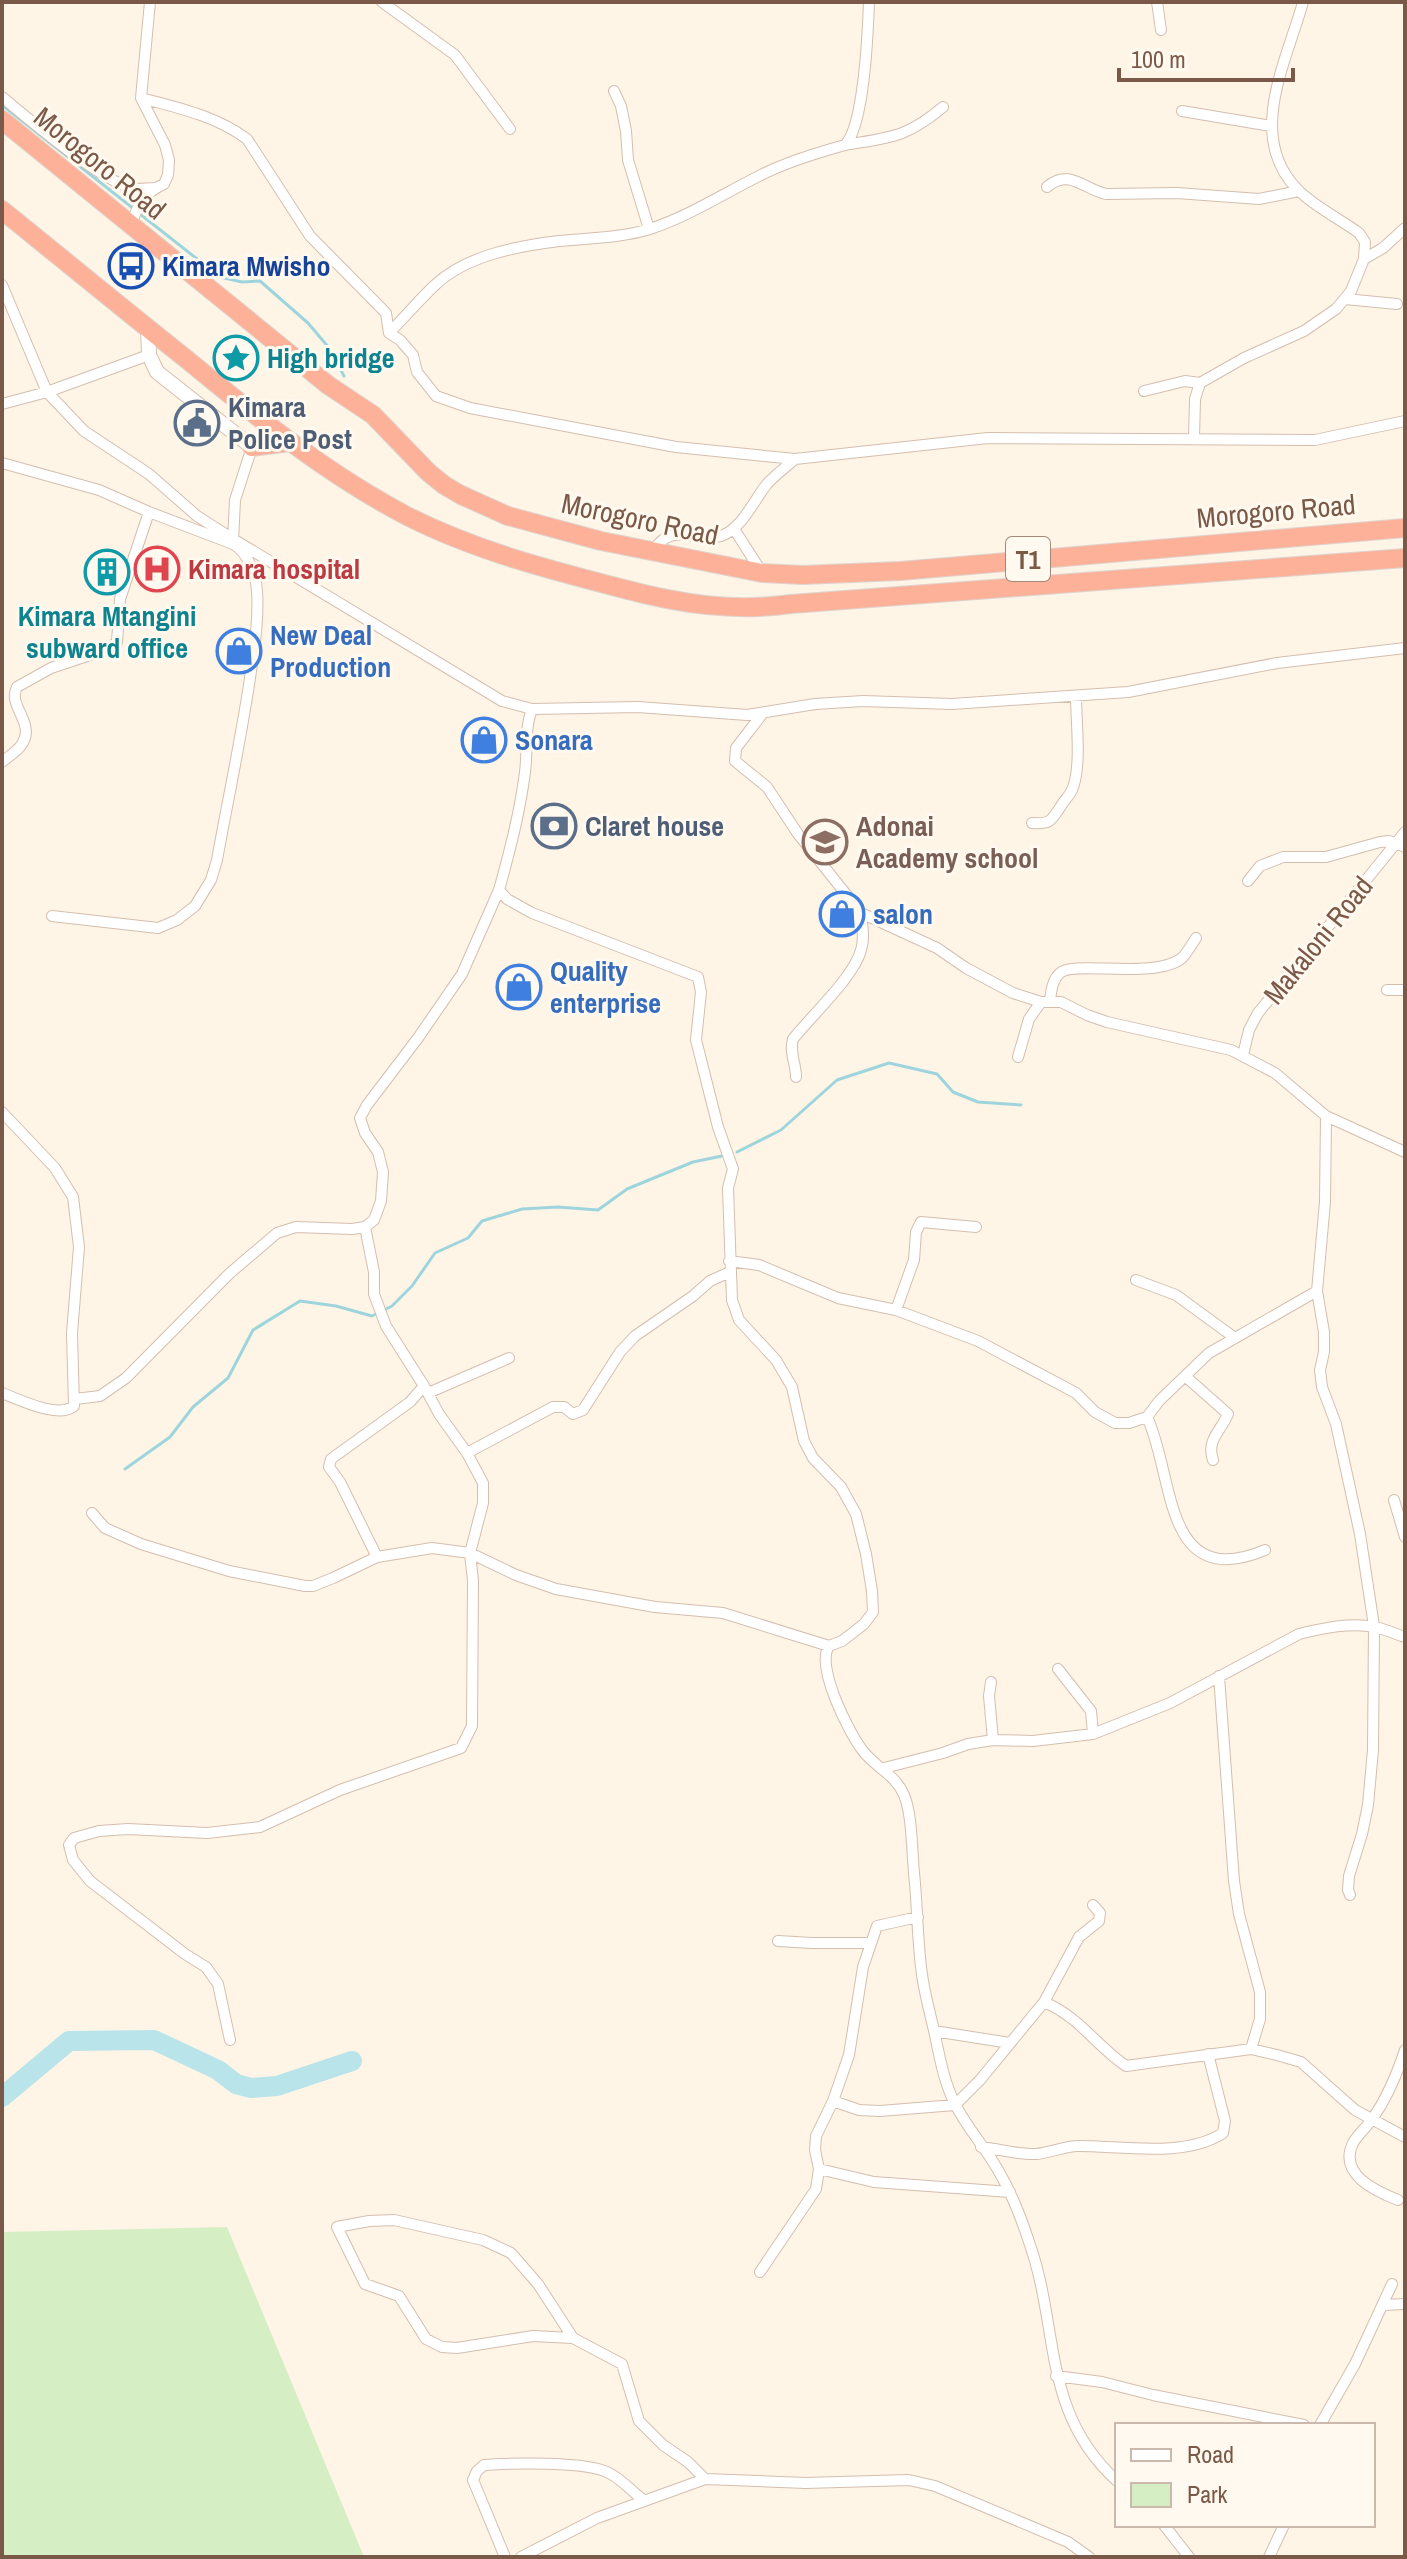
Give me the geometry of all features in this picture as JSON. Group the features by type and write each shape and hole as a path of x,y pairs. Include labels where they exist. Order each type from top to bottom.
{"highway":[{"name":"Morogoro Road","path":"2,120 328,385 373,415 428,472 452,490 508,516 577,535 762,573 803,575 900,571 1405,528"},
{"name":"Morogoro Road","path":"2,210 290,442 371,496 455,538 520,562 654,598 710,607 764,608 1405,558"},
{"path":"252,447 290,442"}],"street":[{"path":"2,97 36,126 115,182 135,189 155,188 164,184 169,160 165,145 141,98 150,2"},
{"path":"382,2 455,55 510,129"},
{"path":"845,145 854,133 862,86 869,2"},
{"path":"1157,2 1161,30"},
{"path":"1144,391 1185,381 1200,383 1244,358 1304,331 1336,309 1351,291 1364,259 1365,242 1359,233 1299,191 1285,174 1271,136 1272,109 1303,2"},
{"path":"614,91 621,106 628,160 649,229"},
{"path":"141,98 205,115 247,139 310,236 386,313 389,333 413,355 417,372 436,396 470,408 676,447 795,459 988,438 1315,440 1405,421"},
{"path":"389,333 436,284 481,258 517,248 627,235 649,229 695,210 761,175 845,145 904,135 943,107"},
{"path":"1182,111 1271,126"},
{"path":"1047,187 1060,178 1069,178 1095,192 1106,194 1177,193 1259,199 1299,191"},
{"path":"132,226 134,210 155,188"},
{"path":"1364,259 1383,248 1405,228"},
{"path":"2,285 47,392 84,431 149,474 197,516 233,542 502,701 532,709 638,707 707,710 730,715 863,701 952,704 1076,696 1128,692 1300,659 1405,648"},
{"path":"1345,299 1397,304"},
{"path":"148,328 149,355 153,366 164,379 252,447 235,500 233,542"},
{"path":"2,404 47,392 149,355"},
{"path":"1194,438 1195,399 1200,383"},
{"path":"653,551 660,540 672,534 720,536 734,529 769,481 795,459"},
{"path":"2,463 99,490 149,512 233,542 248,559 257,588 244,723 211,880 195,906 177,920 158,928 52,916"},
{"path":"2,762 21,746 26,733 14,697 17,687 42,672 108,649 117,642 122,590 149,512"},
{"path":"734,529 762,573"},
{"path":"1032,823 1046,824 1055,817 1075,783 1078,769 1076,696"},
{"path":"75,1399 100,1396 126,1378 230,1273 277,1233 296,1227 352,1229 365,1227 374,1220 381,1201 383,1172 378,1152 365,1133 360,1118 462,974 499,890 517,823 526,767 527,723 532,709"},
{"path":"763,713 736,748 735,761 767,787 798,834 861,913 937,948 996,986 1041,1001 1061,1002 1107,1022 1243,1055 1275,1073 1326,1116 1405,1152"},
{"name":"Makaloni Road","path":"1243,1055 1249,1030 1258,1013 1401,846 1405,832"},
{"path":"1248,881 1260,866 1283,857 1326,857 1389,841 1401,846"},
{"path":"92,1513 105,1528 141,1544 229,1571 305,1586 323,1582 377,1557 432,1548 470,1553 516,1575 556,1589 655,1607 723,1613 829,1646 842,1641 864,1624 873,1612 870,1578 856,1514 841,1487 813,1458 804,1441 792,1387 776,1360 739,1320 732,1300 728,1188 733,1169 718,1127 696,1040 701,992 698,977 532,913 507,899 499,890"},
{"path":"796,1077 796,1063 790,1049 793,1039 852,969 861,951 861,913"},
{"path":"1018,1057 1029,1019 1063,970 1152,968 1181,959 1196,938"},
{"path":"1387,990 1405,990"},
{"path":"2,1112 55,1168 73,1197 79,1247 72,1333 73,1407 63,1411 39,1407 2,1393"},
{"path":"1326,1116 1325,1202 1317,1291 1324,1332 1320,1370 1322,1387 1336,1424 1360,1534 1374,1626 1373,1750 1368,1805 1349,1876 1350,1895"},
{"path":"896,1310 914,1260 916,1232 921,1222 976,1227"},
{"path":"230,2040 218,1984 206,1967 90,1881 73,1860 69,1845 74,1838 99,1831 128,1829 207,1833 260,1827 340,1790 461,1748 472,1726 473,1581 470,1553 483,1503 483,1483 386,1326 374,1294 374,1272 365,1227"},
{"path":"467,1453 553,1407 564,1407 573,1414 583,1410 620,1352 635,1336 730,1266 759,1265 838,1298 896,1310 978,1341 1076,1393 1095,1412 1115,1423 1129,1423 1147,1417 1159,1401 1209,1353 1317,1291"},
{"path":"1136,1280 1176,1295 1235,1338"},
{"path":"377,1557 340,1482 329,1467 332,1457 426,1389 509,1358"},
{"path":"1185,1376 1228,1414 1211,1442 1213,1460"},
{"path":"1147,1417 1181,1531 1201,1555 1226,1559 1265,1550"},
{"path":"1394,1500 1405,1537"},
{"path":"884,1768 968,1744 1093,1734 1170,1703 1299,1634 1321,1628 1374,1626 1405,1637"},
{"path":"829,1646 824,1661 845,1724 865,1753 884,1768 905,1795 923,1981 942,2072 955,2105 1010,2192 1030,2242 1043,2286 1062,2398 1080,2437 1115,2479"},
{"path":"1058,1669 1091,1711 1093,1734"},
{"path":"1219,1676 1234,1881 1239,1914 1260,1992 1260,2019 1251,2049"},
{"path":"991,1682 989,1696 993,1740"},
{"path":"833,2101 859,2110 880,2111 955,2105 980,2080 1044,2002 1079,1937 1099,1921 1100,1913 1093,1905"},
{"path":"760,2272 816,2189 819,2169 816,2136 833,2101 855,2032 863,1967 877,1926 918,1917"},
{"path":"778,1941 870,1943"},
{"path":"1044,2002 1081,2024 1109,2054 1126,2066 1251,2049 1301,2062 1355,2110 1405,2137"},
{"path":"934,2031 1010,2043"},
{"path":"1398,2200 1373,2190 1355,2174 1351,2162 1352,2145 1372,2119 1393,2082 1405,2050"},
{"path":"981,2147 1035,2154 1075,2146 1115,2149 1186,2146 1213,2140 1223,2133 1225,2121 1208,2054"},
{"path":"819,2169 874,2182 1010,2192"},
{"path":"573,2338 538,2284 511,2253 497,2246 394,2220 337,2227 365,2284 399,2296 426,2339 442,2347 457,2348 533,2336 573,2338 622,2364 639,2421 705,2479"},
{"path":"1321,2423 1355,2364 1392,2284"},
{"path":"1383,2305 1405,2304"},
{"path":"1056,2376 1102,2382 1267,2421"},
{"path":"505,2557 473,2480 484,2465 570,2464 590,2467 607,2471 643,2500"},
{"path":"521,2557 597,2518 705,2479 805,2483 909,2480 935,2486 1055,2536 1089,2557"},
{"path":"1166,2527 1189,2557"},
{"path":"1269,2557 1283,2527"}],"green space":[{"path":"227,2227 364,2557 2,2557 2,2232"}],"waterway":[{"path":"2,105 134,209"},
{"path":"140,214 220,277 242,282 260,281 308,323 330,349 344,376"},
{"path":"737,1152 781,1130 837,1080 889,1063 937,1074 953,1092 978,1102 1021,1105"},
{"path":"125,1469 170,1437 193,1407 228,1378 253,1330 300,1301 336,1306 372,1316 392,1306 412,1286 435,1253 468,1238 482,1221 522,1209 558,1207 598,1210 627,1189 693,1162 722,1156"},
{"path":"2,2097 69,2041 154,2040 218,2070 236,2084 251,2088 277,2086 352,2061"}],"place":[{"name":"Kimara Mwisho","path":"131,266"},
{"name":"High bridge","path":"236,358"},
{"name":"Kimara Police Post","path":"197,423"},
{"name":"Kimara hospital","path":"157,569"},
{"name":"Kimara Mtangini subward office","path":"107,572"},
{"name":"New Deal Production","path":"239,651"},
{"name":"Sonara","path":"484,740"},
{"name":"Claret house","path":"554,826"},
{"name":"Adonai Academy school","path":"825,842"},
{"name":"salon","path":"842,914"},
{"name":"Quality enterprise","path":"519,987"}]}
